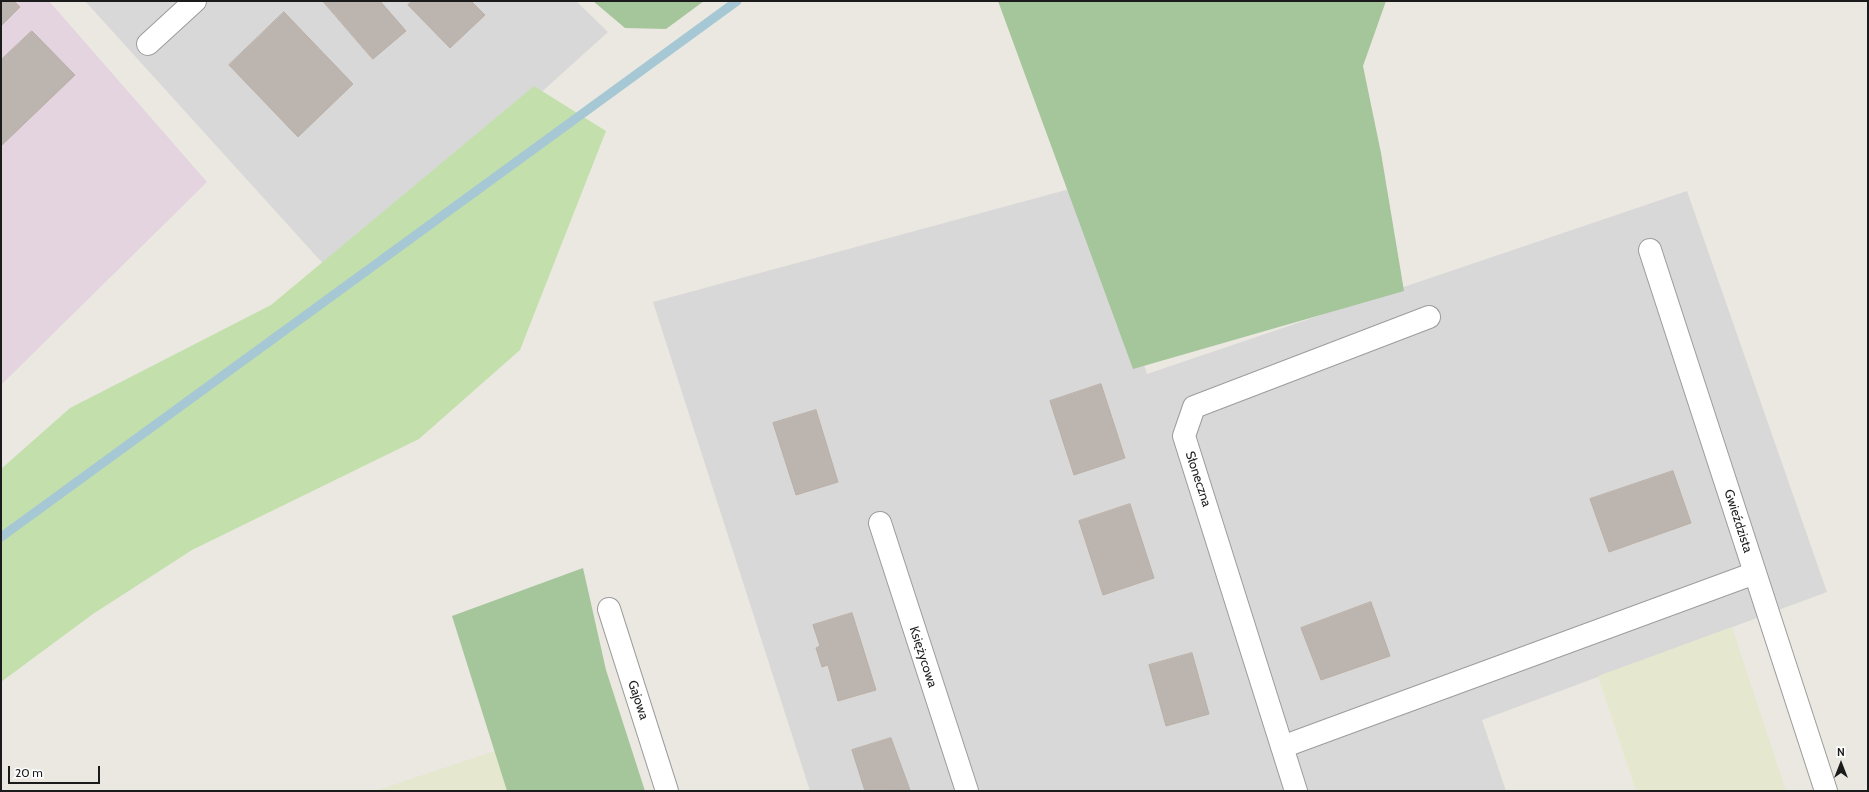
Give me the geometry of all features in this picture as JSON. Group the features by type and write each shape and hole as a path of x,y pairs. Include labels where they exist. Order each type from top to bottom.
{"street":[{"path":"148,44 195,1"},
{"name":"Gwieździsta","path":"1650,250 1826,791"},
{"name":"Słoneczna","path":"1296,791 1184,436 1194,407 1429,317"},
{"name":"Księżycowa","path":"880,523 966,791"},
{"path":"1282,747 1755,573"},
{"name":"Gajowa","path":"609,609 667,791"}],"shaded area":[{"path":"1,1 49,1 207,182 1,385"},
{"path":"85,1 576,1 608,32 336,278"},
{"path":"1088,184 1147,374 1687,191 1827,592 1482,720 1506,791 810,791 653,302"}],"green space":[{"path":"593,1 704,1 666,29 625,28"},
{"path":"998,1 1386,1 1363,66 1381,153 1404,291 1133,369"},
{"path":"534,86 606,131 520,350 419,439 192,550 93,614 1,682 1,469 70,408 271,305"},
{"path":"583,568 606,670 645,791 507,791 452,616"},
{"path":"1732,627 1786,791 1636,791 1598,676"},
{"path":"495,751 507,791 375,791"}],"building":[{"path":"1,1 14,1 20,7 1,26"},
{"path":"323,1 380,1 406,31 373,59"},
{"path":"412,1 471,1 485,15 450,48 408,5"},
{"path":"284,12 353,84 298,137 229,65"},
{"path":"32,31 75,75 1,146 1,60"},
{"path":"1101,384 1125,458 1074,475 1050,401"},
{"path":"816,410 838,482 796,495 773,423"},
{"path":"1673,471 1691,523 1609,552 1590,499"},
{"path":"1130,504 1154,578 1103,595 1079,521"},
{"path":"1371,602 1390,656 1321,680 1301,628"},
{"path":"852,613 876,690 838,701 828,665 822,667 816,648 820,646 813,625"},
{"path":"1192,653 1209,714 1166,726 1149,665"},
{"path":"891,738 910,790 865,791 852,750"}],"waterway":[{"path":"1,537 737,1"}]}
